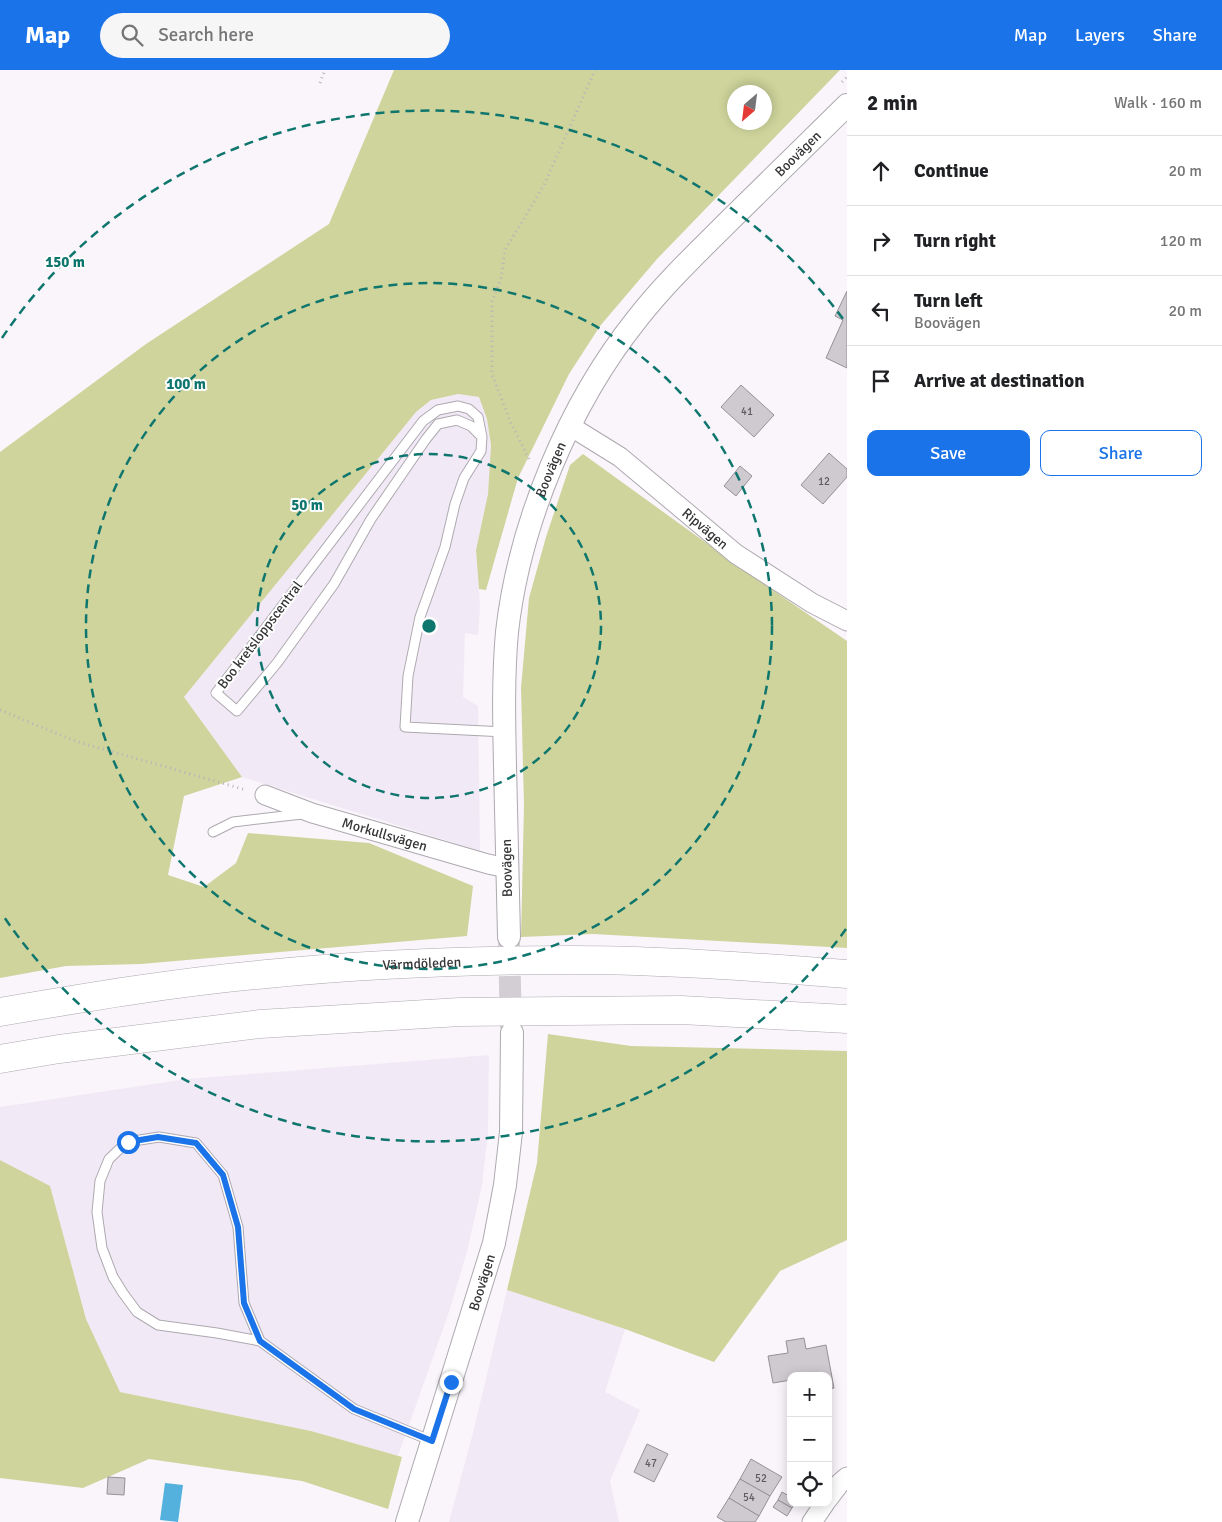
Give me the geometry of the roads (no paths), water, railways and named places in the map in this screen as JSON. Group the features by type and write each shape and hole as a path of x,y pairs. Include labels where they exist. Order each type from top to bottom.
{"highway":[{"name":"Värmdöleden","path":"0,1012 102,995 266,974 418,964 570,960 717,965 847,974"},
{"path":"0,1059 58,1049 260,1024 460,1012 681,1010 847,1019"}],"street":[{"name":"Boovägen","path":"509,937 505,732 507,634 512,597 534,513 570,426 599,373 636,319 682,267 847,105"},
{"name":"Ripvägen","path":"570,426 620,457 736,554 812,603 847,622"},
{"name":"Morkullsvägen","path":"265,795 312,812 507,868"},
{"name":"Boovägen","path":"407,1522 494,1243 505,1186 511,1132 512,1034"},
{"path":"832,1494 847,1477"},
{"path":"812,1522 823,1507"}],"lane":[{"name":"Boo kretsloppscentral","path":"458,406 469,409 478,417 482,437 471,426 457,420 438,424 371,519 334,584 272,670 237,711 216,693 423,421 438,410 458,406"},
{"path":"482,437 481,451 464,478 455,504 445,547 420,618 408,676 405,727 505,732"},
{"path":"212,832 233,822 312,812"},
{"path":"260,1341 244,1303 238,1227 223,1175 196,1143 158,1137 128,1142 109,1159 100,1181 97,1212 102,1248 113,1277 137,1312 158,1325 260,1341 354,1409 432,1441"}],"water":[{"path":"165,1483 183,1485 178,1522 160,1520"}],"tunnel":[{"path":"509,943 511,1028"}]}
